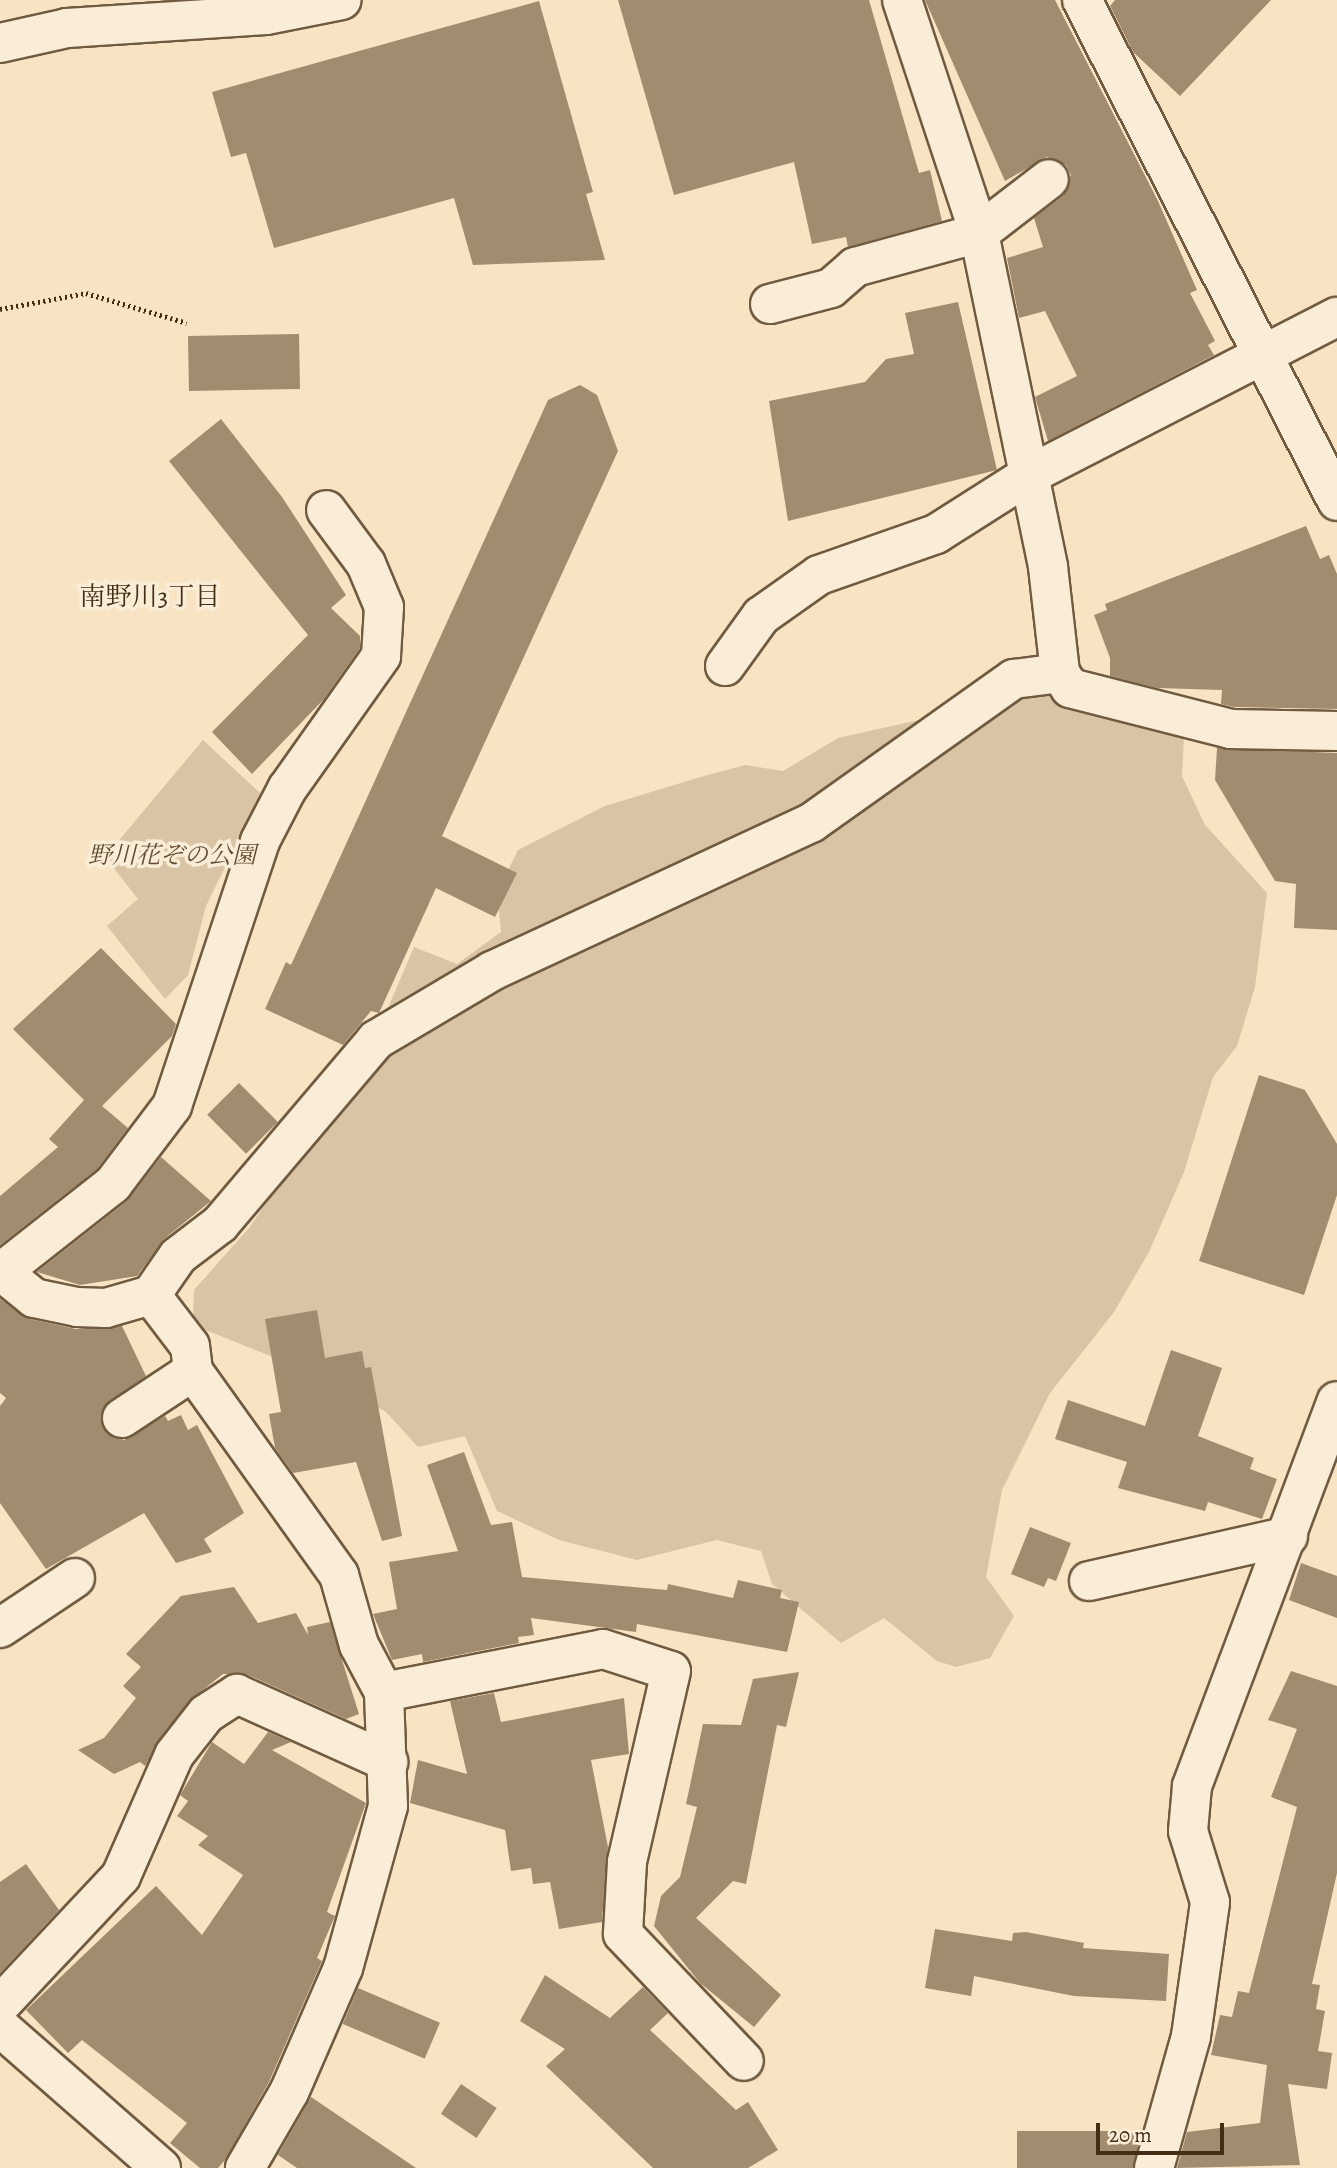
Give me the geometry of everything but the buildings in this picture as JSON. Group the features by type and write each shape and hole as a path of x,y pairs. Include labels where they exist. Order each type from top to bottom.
{"street":[{"path":"0,43 67,28 266,15 342,0"},
{"path":"902,0 979,233 1029,475 1060,673 1070,688 1231,729 1337,731"},
{"path":"1082,0 1337,501"},
{"path":"770,304 831,288 855,267 979,233 1049,179"},
{"path":"725,666 761,616 789,593 851,561 936,534 1029,475 1337,317"},
{"path":"326,510 366,564 384,607 380,656 287,789 260,841 172,1105 113,1184 1,1272 34,1298 77,1307 106,1308 151,1295 178,1256 220,1224 376,1040 492,971 811,823 1014,679 1060,673"},
{"path":"151,1295 190,1346 193,1371 339,1575 359,1645 384,1692 388,1806 343,1968 289,2092 245,2168"},
{"path":"122,1418 193,1371"},
{"path":"1154,2168 1191,2036 1210,1902 1188,1831 1192,1786 1333,1425"},
{"path":"1089,1581 1288,1536"},
{"path":"0,1628 75,1578"},
{"path":"384,1692 603,1649 671,1671 627,1862 623,1934 744,2061"},
{"path":"0,2005 121,1876 174,1755 206,1714 237,1694 388,1762"},
{"path":"0,2027 161,2168"}],"path":[{"path":"0,309 86,293 187,323"}],"green space":[{"path":"1045,692 1184,736 1182,776 1205,825 1267,893 1255,987 1237,1046 1213,1077 1184,1172 1149,1252 1114,1312 1050,1393 1002,1490 986,1577 1014,1616 990,1658 956,1667 937,1661 884,1618 841,1643 772,1584 761,1551 717,1540 637,1560 559,1540 497,1511 465,1436 418,1447 386,1412 320,1376 193,1325 194,1290 249,1228 369,1052 414,947 457,964 501,932 497,892 518,850 605,806 704,776 745,765 783,771 838,738"},
{"name":"野川花ぞの公園","path":"203,740 261,794 206,906 188,975 165,999 107,926 138,899 105,857"}],"district":[{"name":"南野川3丁目","path":"150,597"}]}
